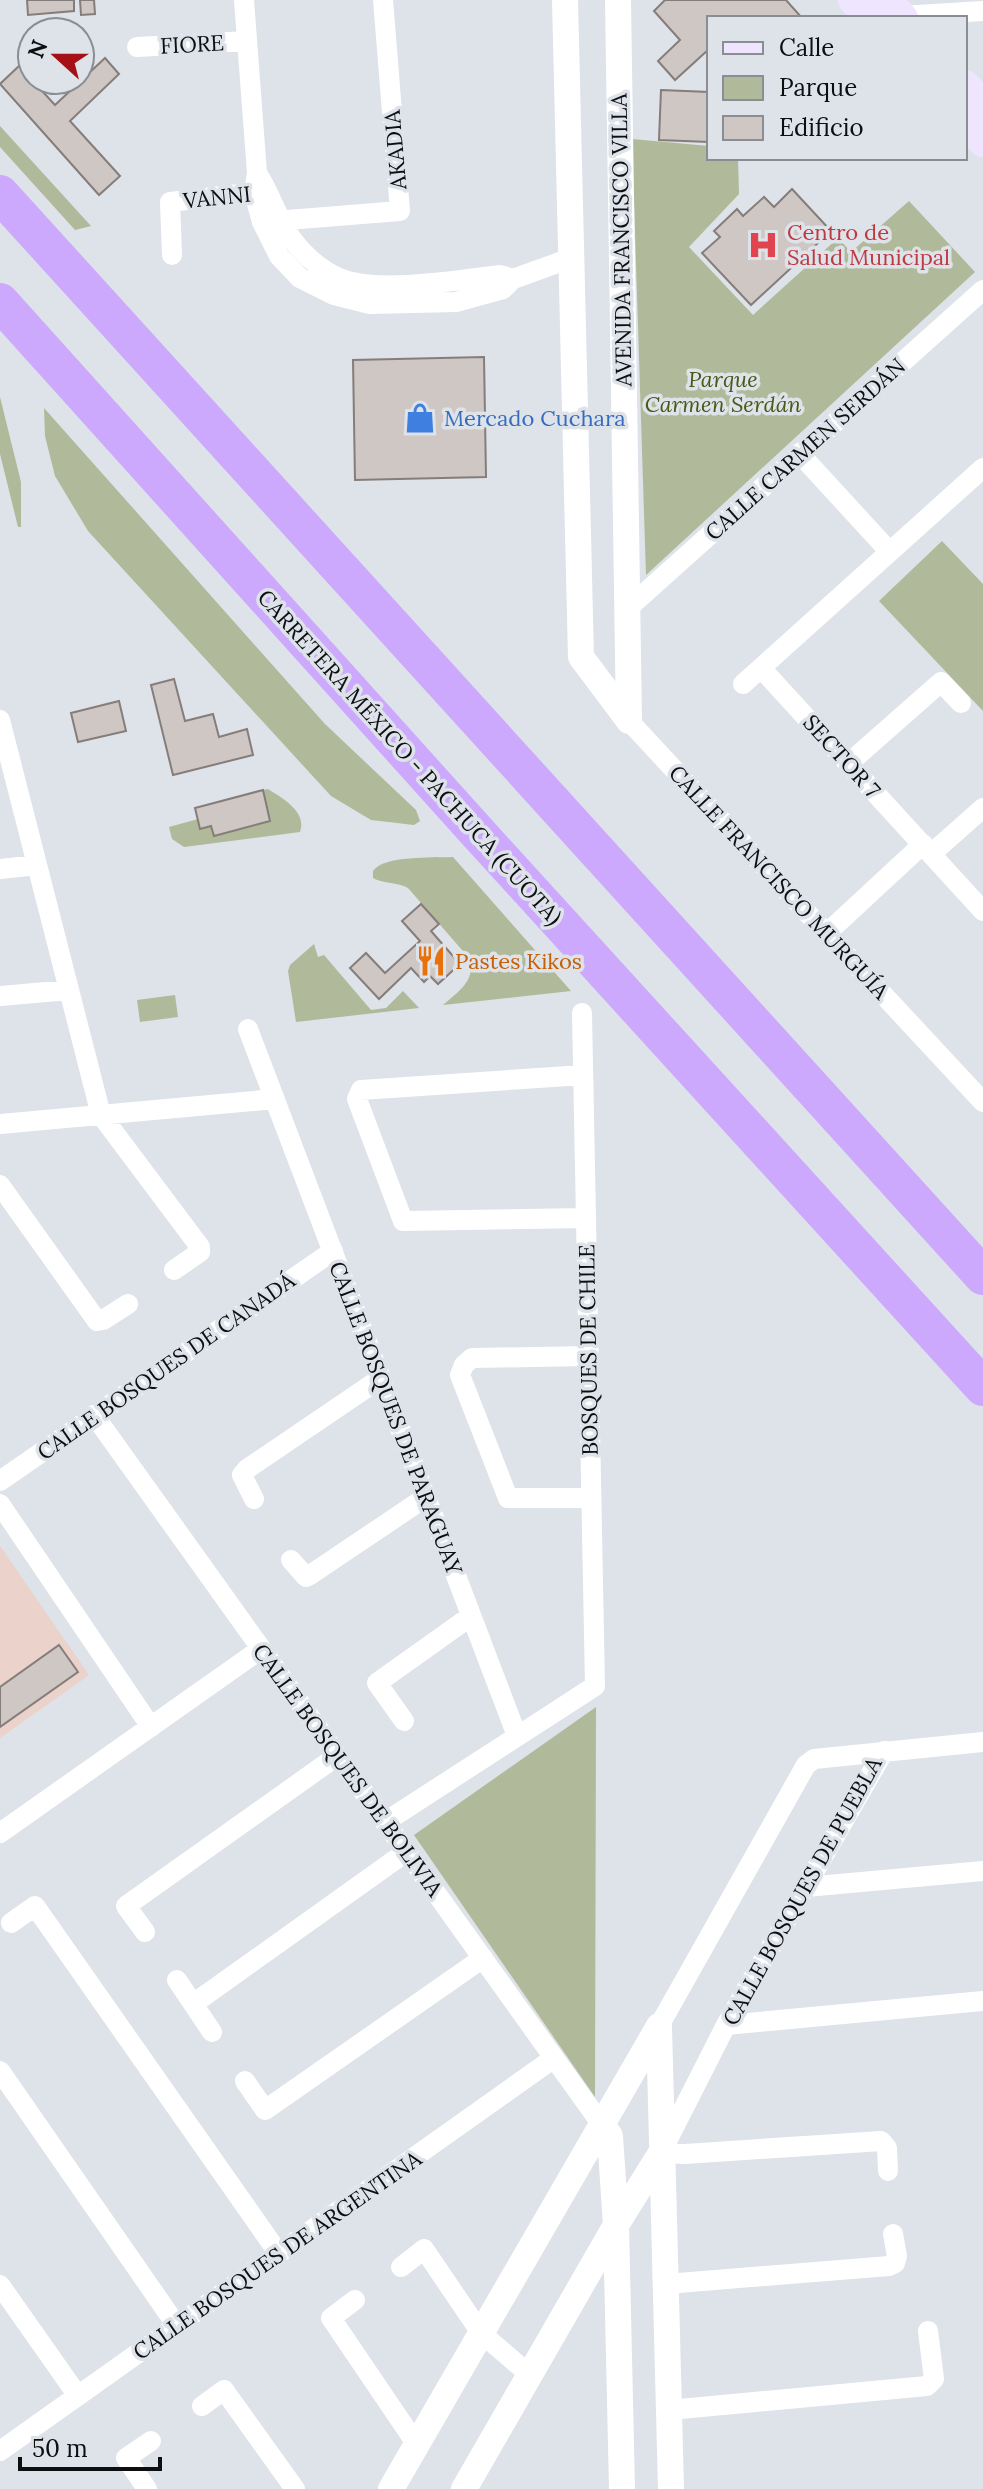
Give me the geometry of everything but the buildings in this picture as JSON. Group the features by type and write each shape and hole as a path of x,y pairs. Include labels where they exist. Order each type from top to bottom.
{"highway":[{"path":"0,194 983,1276"},
{"name":"CARRETERA MÉXICO - PACHUCA (CUOTA)","path":"0,302 983,1387"}],"main road":[{"path":"853,0 867,16"},
{"path":"967,87 983,104"},
{"path":"967,124 983,142"}],"street":[{"path":"244,0 260,186 279,256 300,278 334,295 456,302 503,289 513,279 571,258 565,0"},
{"name":"AKADIA","path":"271,221 400,211 383,0"},
{"name":"AVENIDA FRANCISCO VILLA","path":"618,0 629,721"},
{"path":"897,11 983,11"},
{"name":"FIORE","path":"137,47 247,41"},
{"name":"VANNI","path":"172,255 170,202 260,186"},
{"name":"CALLE FRANCISCO MURGUÍA","path":"571,258 581,657 629,721 983,1102"},
{"name":"CALLE CARMEN SERDÁN","path":"627,609 983,290"},
{"path":"799,453 889,551"},
{"path":"743,684 983,468"},
{"name":"SECTOR 7","path":"761,668 983,911"},
{"path":"849,763 941,682 961,703"},
{"path":"0,720 3,746 101,1115 200,1247 200,1252 174,1270"},
{"path":"827,933 927,849 983,808"},
{"path":"0,869 37,865"},
{"path":"0,996 69,990"},
{"name":"BOSQUES DE CHILE","path":"517,1736 595,1686 582,1013"},
{"name":"CALLE BOSQUES DE PARAGUAY","path":"248,1029 517,1736"},
{"path":"583,1075 361,1090 357,1099 403,1221 586,1218"},
{"path":"0,1124 275,1099"},
{"path":"0,1185 97,1321 128,1304"},
{"name":"CALLE BOSQUES DE CANADÁ","path":"0,1481 333,1251"},
{"path":"588,1356 472,1358 464,1365 460,1375 508,1498 591,1498"},
{"path":"254,1499 242,1475 247,1469 381,1378"},
{"name":"CALLE BOSQUES DE BOLIVIA","path":"94,1415 602,2125"},
{"path":"291,1560 306,1577 426,1497"},
{"path":"0,1504 151,1727"},
{"path":"404,1721 377,1683 471,1616"},
{"path":"0,1833 261,1649"},
{"path":"385,1822 517,1736"},
{"path":"884,1751 983,1742"},
{"name":"CALLE BOSQUES DE PUEBLA","path":"474,2483 530,2375 661,2153 726,2025 884,1751"},
{"name":"CALLE BOSQUES DE PUEBLA","path":"391,2489 806,1765 814,1759 884,1751"},
{"path":"145,1932 126,1906 337,1756"},
{"path":"193,2004 406,1852"},
{"path":"806,1887 983,1871"},
{"path":"11,1923 35,1906 279,2254"},
{"path":"245,2081 265,2110 483,1958"},
{"path":"177,1980 212,2032"},
{"path":"726,2025 983,2001"},
{"path":"659,2026 671,2489"},
{"name":"CALLE BOSQUES DE ARGENTINA","path":"0,2451 554,2058"},
{"path":"0,2071 177,2326"},
{"path":"602,2125 610,2136 616,2225 622,2489"},
{"path":"661,2153 881,2141 887,2148 888,2171"},
{"path":"666,2284 889,2266 895,2263 897,2256 893,2234"},
{"path":"401,2267 424,2249 481,2333 530,2375"},
{"path":"582,2285 593,2280 617,2290"},
{"path":"0,2285 78,2396"},
{"path":"355,2300 331,2318 417,2445"},
{"path":"669,2410 927,2386 934,2379 928,2331"},
{"path":"202,2406 224,2390 295,2489"},
{"path":"147,2489 126,2458 151,2441"}],"shaded area":[{"path":"0,1546 89,1675 0,1738"}],"green space":[{"path":"0,126 91,226 75,230 0,147"},
{"name":"Parque Carmen Serdán","path":"632,139 707,146 707,160 738,160 739,194 689,247 753,315 838,238 851,252 909,201 975,272 646,575"},
{"path":"0,397 21,482 21,527 18,527 0,454"},
{"path":"44,408 325,724 416,810 420,821 414,825 371,820 331,796 88,531 55,476 45,436"},
{"path":"942,541 983,584 983,711 879,601"},
{"path":"268,789 297,812 300,832 184,847 172,839 169,827 198,819 200,828 266,802 263,790"},
{"path":"453,857 571,991 443,1005 468,979 469,958 408,888 373,878 373,871 387,862 398,860"},
{"path":"314,944 318,957 324,955 371,1010 386,1008 403,991 419,1008 296,1022 288,971 290,965"},
{"path":"175,995 178,1017 140,1022 137,1000"},
{"path":"596,1707 595,2097 414,1835"}],"place":[{"name":"Centro de Salud Municipal","path":"763,245"},
{"name":"Mercado Cuchara","path":"420,418"},
{"name":"Pastes Kikos","path":"431,961"}]}
